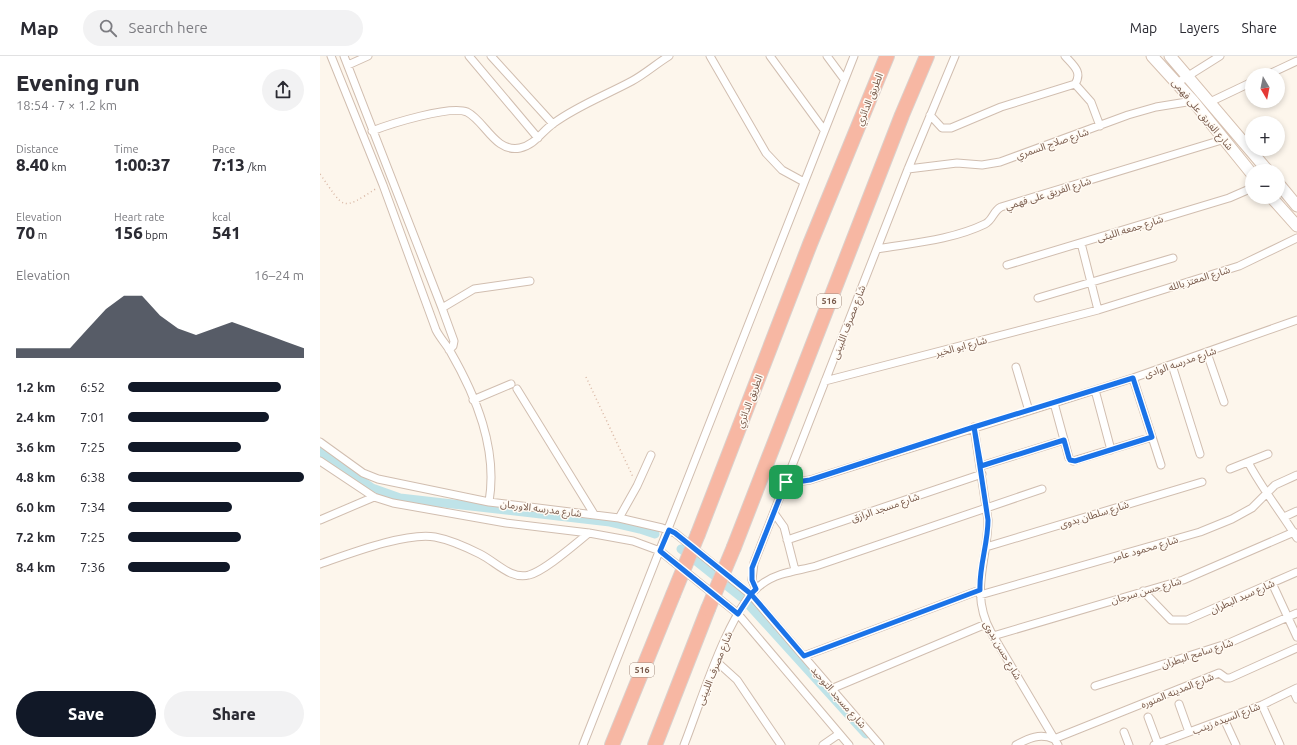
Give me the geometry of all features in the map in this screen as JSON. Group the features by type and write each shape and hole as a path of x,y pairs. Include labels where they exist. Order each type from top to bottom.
{"highway":[{"name":"الطريق الدائري","path":"612,745 698,534 810,244 887,56"},
{"name":"516","path":"655,745 734,547 902,114 927,56"}],"street":[{"path":"330,56 383,185 436,330 449,350 474,400 490,452 492,477 489,502"},
{"path":"344,56 454,341 453,346 449,350"},
{"path":"348,65 368,56"},
{"path":"469,56 538,138"},
{"path":"491,56 553,124"},
{"path":"372,131 403,120 424,115 458,111 467,112 502,145 512,149 521,148 533,143 553,124 633,80 669,56"},
{"path":"710,56 766,153 782,170 804,182"},
{"path":"770,56 824,130"},
{"path":"827,56 844,79"},
{"path":"583,745 669,530 854,56"},
{"name":"شارع مصرف اللبينى","path":"756,589 752,580 752,568 908,169 955,56"},
{"path":"930,115 942,128 951,128 1001,107 1075,84 1079,75 1077,70 1065,56"},
{"name":"شارع الفريق على فهمى","path":"1152,56 1193,101 1245,165"},
{"name":"شارع الفريق على فهمى","path":"1170,56 1262,164"},
{"path":"1177,83 1220,56"},
{"path":"1282,68 1297,61"},
{"path":"1075,84 1091,102 1100,126"},
{"path":"1210,102 1245,85"},
{"name":"شارع صلاح السمري","path":"908,169 956,163 991,164 1142,111 1193,101"},
{"name":"شارع الفريق على فهمي","path":"877,249 948,236 985,225 992,219 1001,207 1225,139"},
{"name":"شارع جمعه الليثى","path":"1007,265 1229,198 1245,191"},
{"path":"1285,191 1297,206"},
{"path":"1278,204 1297,225"},
{"name":"شارع المعتز بالله","path":"1098,310 1240,266 1297,238"},
{"path":"1080,244 1098,310"},
{"path":"1038,298 1174,258"},
{"path":"442,308 474,289 530,281"},
{"name":"شارع ابو الخير","path":"825,381 1098,310"},
{"name":"شارع مدرسه الوادى","path":"786,482 810,480 974,427 1029,411 1172,365 1297,320"},
{"path":"1207,353 1224,402"},
{"path":"1172,365 1200,454"},
{"path":"1016,367 1029,411"},
{"path":"1133,378 1161,465"},
{"path":"474,400 511,384"},
{"path":"517,389 594,514"},
{"path":"1095,390 1111,450"},
{"path":"1054,403 1069,458 1072,461 1152,437"},
{"name":"شارع حسن بدوى","path":"974,427 981,466 988,532 980,573 980,593 986,624 1056,742"},
{"path":"981,466 1064,440"},
{"name":"شارع مدرسه الاورمان","path":"320,442 364,473 378,479 489,502 594,514 619,518 669,530 681,537 751,594"},
{"path":"1230,470 1268,454"},
{"path":"619,518 637,486 651,455"},
{"name":"شارع مدرسه الاورمان","path":"320,460 374,497 413,507 633,541 660,551 738,614"},
{"path":"1248,462 1295,535"},
{"name":"شارع مسجد الرازق","path":"788,540 982,474"},
{"name":"شارع محمود عامر","path":"804,656 980,593 1200,532 1232,519 1252,508 1266,492 1275,485 1297,474"},
{"name":"شارع سلطان بدوى","path":"986,547 1202,482"},
{"name":"شارع مصرف اللبينى","path":"684,745 716,662 738,614 756,589 775,576 816,566 1042,489"},
{"path":"320,520 374,497"},
{"path":"1284,517 1297,511"},
{"path":"774,513 781,521 788,540 795,570"},
{"path":"320,564 360,550 418,536 436,537 460,544 510,573 520,576 530,575 589,533"},
{"name":"شارع حسن سرحان","path":"993,636 1183,580 1295,535"},
{"name":"شارع سيد البطران","path":"1143,591 1171,620 1187,620 1297,572"},
{"path":"1272,583 1297,638"},
{"name":"شارع مسجد التوحيد","path":"751,594 831,690 880,745"},
{"name":"شارع سامح البطران","path":"1095,686 1229,643 1297,613"},
{"path":"738,614 849,745"},
{"path":"831,690 986,624"},
{"name":"شارع المدينه المنوره","path":"1056,742 1219,673 1226,678 1230,678 1297,648"},
{"path":"716,662 737,680 782,745"},
{"path":"1295,689 1297,699"},
{"name":"شارع السيده زينب","path":"1156,744 1262,705 1295,689"},
{"path":"1179,704 1189,732"},
{"path":"1262,705 1280,745"},
{"path":"1148,717 1156,744"},
{"path":"1224,719 1236,745"},
{"path":"1124,732 1129,745"},
{"path":"823,745 839,734"},
{"path":"1016,745 1038,736 1047,736 1056,742"}],"path":[{"path":"320,174 340,201 345,205 352,204 383,185"},
{"path":"586,377 637,486"}],"waterway":[{"path":"320,452 372,488 400,498 610,522 655,534"},
{"path":"681,549 741,597"},
{"path":"748,604 866,734"}],"route":[{"path":"786,482 752,568 752,580 756,589 751,594 681,537 669,530 660,551 738,614 751,594 804,656 980,590 980,573 986,547 988,520 974,427 1133,378 1152,437 1075,461 1070,460 1064,440 981,466 974,427 810,480 786,482"}]}
